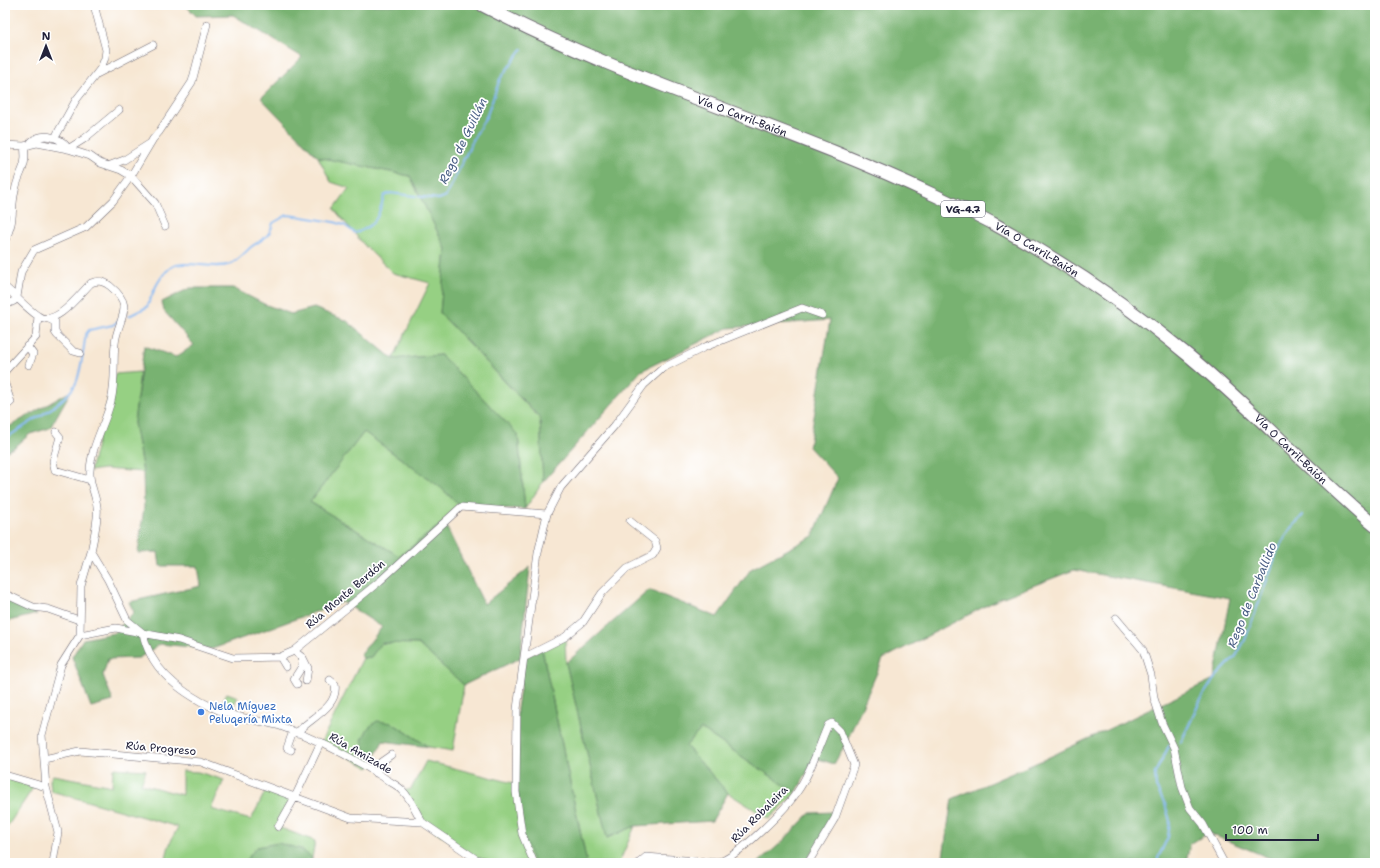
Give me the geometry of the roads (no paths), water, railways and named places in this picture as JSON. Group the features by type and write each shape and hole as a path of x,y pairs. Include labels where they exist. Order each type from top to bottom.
{"highway":[{"name":"Vía O Carril-Baión","path":"482,5 537,33 606,63 884,172 993,223 1070,269 1108,295 1189,356 1375,526"}],"street":[{"path":"52,146 76,100 97,74 105,58 106,50 94,5"},
{"path":"5,305 14,301 17,297 21,272 34,250 86,227 112,201 192,82 208,24"},
{"path":"97,74 154,45"},
{"path":"68,149 84,139 119,110"},
{"path":"5,240 13,220 14,194 25,163 26,146 36,138 57,136 68,149"},
{"path":"108,166 124,160 150,143"},
{"path":"5,145 26,146 37,144 68,149 83,153 108,166 121,170 130,176 155,203 165,226"},
{"path":"5,194 14,194"},
{"path":"49,319 60,314 91,283 96,281 105,282 123,300 125,314 117,332 115,344 114,389 96,440 90,471 90,480 98,508 91,552 81,586 79,620 80,635 61,665 42,735 46,787 58,832 53,863"},
{"path":"5,288 38,316 55,322 57,335 73,351 80,353"},
{"path":"534,863 522,834 516,792 517,708 538,553 546,514 561,487 615,425 644,385 663,368 705,347 802,308 822,315"},
{"path":"5,371 36,337 38,316"},
{"path":"28,346 33,354 29,365"},
{"path":"5,384 11,402 5,407"},
{"path":"56,432 60,437 53,461 55,470 90,480"},
{"name":"Rúa Monte Berdón","path":"80,635 116,628 179,640 234,658 280,657 294,651 380,581 461,507 546,514"},
{"path":"525,657 565,636 583,622 602,593 627,568 653,555 657,548 655,541 630,521"},
{"path":"91,552 108,580 127,620 143,633"},
{"path":"7,597 33,607 48,609 79,620"},
{"path":"1116,618 1143,650 1151,675 1156,704 1162,723 1174,748 1182,787 1190,808 1203,824 1224,863"},
{"name":"Rúa Amizade","path":"143,633 146,646 152,659 166,676 182,690 216,709 295,732 321,742 357,760 403,791 422,822"},
{"path":"294,651 303,658 308,668 306,681"},
{"path":"280,657 286,667"},
{"path":"297,684 294,679 301,668 303,658"},
{"path":"291,750 287,748 295,732 305,723 322,713 329,699 335,692 335,686 330,680"},
{"name":"Rúa Robaleira","path":"639,863 646,857 721,862 735,854 756,836 796,793 817,754 828,725 832,723 840,730 854,765 835,818 808,863"},
{"path":"278,827 295,797 321,742"},
{"name":"Rúa Progreso","path":"44,758 80,751 201,762 351,818 422,822"},
{"path":"376,773 381,762 391,755"},
{"path":"5,775 46,787"},
{"path":"422,822 476,859 492,863"}],"waterway":[{"name":"Rego de Guillán","path":"129,316 147,307 153,291 170,268 183,264 223,266 233,263 251,247 265,238 270,232 273,223 287,215 334,222 344,225 355,233 373,223 376,219 384,196 390,193 439,199 446,196 475,136 487,115 500,79 522,49"},
{"name":"Rego de Guillán","path":"5,439 44,414 71,391 78,377 86,334 89,330 113,325 118,321"},
{"name":"Rego de Carballido","path":"1181,742 1202,697 1214,679 1236,656 1245,640 1278,550 1289,531 1303,515"},
{"name":"Rego de Carballido","path":"1158,863 1158,858 1168,837 1170,821 1165,804 1156,787 1155,773 1169,746"}],"place":[{"name":"Nela Míguez Peluqería Mixta","path":"201,712"}]}
